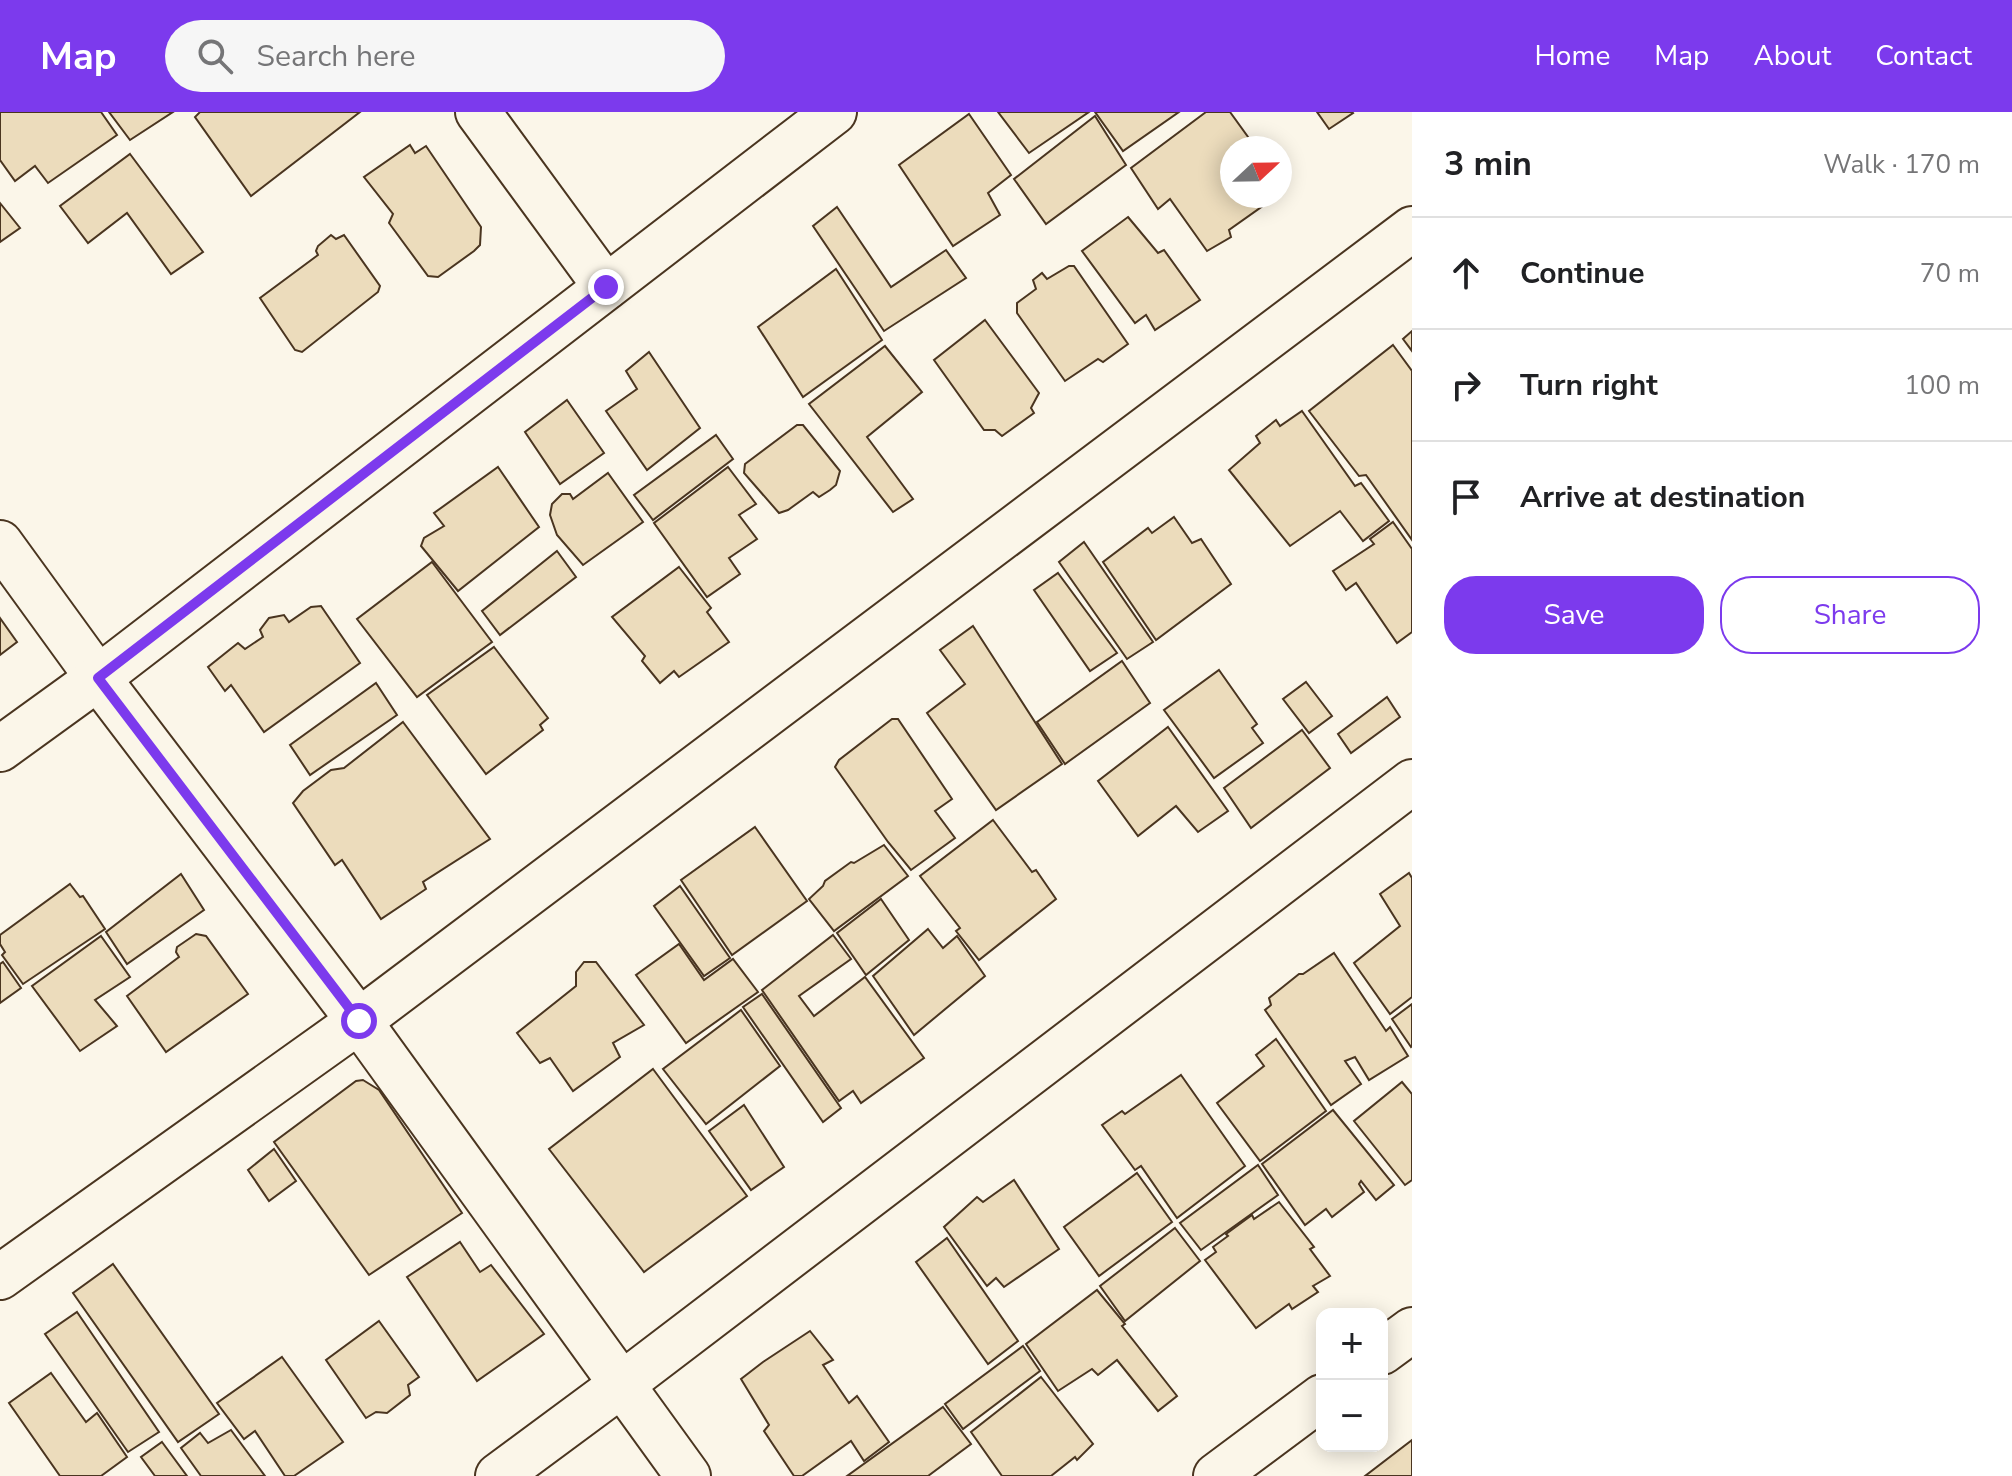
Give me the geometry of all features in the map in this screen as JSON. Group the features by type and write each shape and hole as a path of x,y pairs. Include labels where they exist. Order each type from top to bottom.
{"street":[{"path":"478,112 606,287"},
{"path":"0,749 98,678 834,112"},
{"path":"0,1277 359,1021 1412,229"},
{"path":"0,543 98,678 359,1021 688,1476"},
{"path":"498,1476 1412,782"},
{"path":"1388,1348 1412,1330"},
{"path":"1216,1476 1316,1401"}],"building":[{"path":"0,112 101,112 117,135 48,183 35,166 15,181 0,160"},
{"path":"109,112 173,112 130,140"},
{"path":"200,112 360,112 251,196 195,117"},
{"path":"998,112 1089,112 1029,153"},
{"path":"1095,112 1179,112 1123,151"},
{"path":"1206,112 1230,112 1247,136 1220,136 1220,208 1260,208 1229,230 1231,237 1207,251 1170,199 1158,209 1131,168"},
{"path":"1317,112 1352,112 1353,113 1329,129"},
{"path":"969,114 1011,175 988,193 1000,215 953,246 899,165"},
{"path":"1095,116 1126,165 1046,224 1014,179"},
{"path":"410,145 415,153 426,146 481,227 480,245 438,277 428,276 389,223 393,214 364,177"},
{"path":"130,154 203,252 171,274 127,213 88,243 60,206"},
{"path":"0,203 20,228 0,242"},
{"path":"837,207 891,287 946,250 966,278 884,331 813,226"},
{"path":"1128,217 1158,253 1164,250 1200,300 1155,330 1146,315 1135,323 1082,251"},
{"path":"331,235 336,239 344,235 380,286 378,292 302,352 295,350 260,298 318,255 318,246"},
{"path":"1074,266 1128,344 1103,362 1098,359 1065,381 1017,313 1017,303 1036,289 1033,280 1042,273 1047,279"},
{"path":"836,269 882,340 803,397 758,327"},
{"path":"985,320 1039,393 1031,408 1034,413 1002,436 995,430 984,430 934,360"},
{"path":"1412,331 1412,351 1403,339"},
{"path":"1393,345 1412,371 1412,540 1366,475 1359,476 1309,411"},
{"path":"885,346 922,392 867,437 913,499 893,512 809,404"},
{"path":"649,352 700,428 647,470 606,411 637,389 626,371"},
{"path":"567,400 604,453 560,484 525,432"},
{"path":"1302,411 1355,486 1361,483 1389,521 1363,541 1340,511 1290,546 1229,470 1260,443 1256,436 1276,420 1280,426"},
{"path":"797,425 803,425 840,471 836,485 830,490 819,497 813,492 779,513 744,473 745,464"},
{"path":"716,435 733,459 653,520 634,495"},
{"path":"498,467 539,527 458,591 421,546 424,538 444,526 434,513"},
{"path":"728,467 756,504 739,515 757,539 729,558 740,574 707,597 654,523"},
{"path":"608,473 643,522 583,565 557,535 550,515 552,504 562,494 570,494 573,499"},
{"path":"1174,517 1192,543 1201,539 1231,584 1156,640 1103,562 1148,528 1152,533"},
{"path":"1393,522 1412,549 1412,632 1397,643 1356,583 1346,590 1333,571 1374,544 1370,539"},
{"path":"1084,542 1153,642 1127,659 1059,562"},
{"path":"557,551 576,577 500,635 482,611"},
{"path":"432,562 492,642 417,697 357,619"},
{"path":"679,567 711,608 707,612 729,642 679,677 674,671 660,683 642,661 645,656 612,617"},
{"path":"1058,573 1117,653 1090,671 1034,590"},
{"path":"321,606 360,663 264,732 231,685 225,691 208,667 238,643 245,649 263,637 260,630 269,618 284,615 289,622 311,607"},
{"path":"0,618 17,642 0,655"},
{"path":"973,626 1062,764 996,810 927,713 965,684 940,650"},
{"path":"494,647 548,718 540,725 543,730 486,774 427,695"},
{"path":"1122,661 1150,703 1065,764 1037,722"},
{"path":"1219,670 1257,724 1252,728 1263,743 1214,778 1164,710"},
{"path":"1306,682 1332,716 1309,733 1283,699"},
{"path":"376,683 397,715 310,775 290,745"},
{"path":"1387,697 1400,717 1351,753 1338,734"},
{"path":"892,719 898,719 952,799 935,811 955,838 911,870 835,767 839,760"},
{"path":"403,722 490,839 423,882 426,889 381,919 342,860 335,865 293,803 303,791 331,770 344,768"},
{"path":"1168,727 1228,811 1198,832 1176,806 1138,836 1098,781"},
{"path":"1302,730 1330,768 1251,828 1224,788"},
{"path":"993,820 1032,872 1036,870 1056,899 979,960 956,931 960,928 920,876"},
{"path":"755,827 807,901 732,955 681,880"},
{"path":"884,845 908,876 834,931 809,899 825,881 851,862"},
{"path":"1409,873 1412,878 1412,997 1390,1014 1354,963 1400,926 1380,894"},
{"path":"181,874 204,910 127,964 106,932"},
{"path":"70,884 80,897 83,896 105,929 23,984 2,955 5,952 0,944 0,935"},
{"path":"680,886 730,958 704,976 654,906"},
{"path":"881,899 909,940 866,975 837,933"},
{"path":"928,929 943,948 957,936 985,976 914,1035 873,976"},
{"path":"196,934 206,936 248,994 166,1052 127,996 179,957 177,947"},
{"path":"833,935 851,959 799,996 814,1016 865,977 924,1058 861,1103 853,1091 839,1101 762,990"},
{"path":"101,936 130,977 95,1000 117,1026 80,1051 32,986"},
{"path":"679,944 704,980 733,959 758,992 686,1043 636,975"},
{"path":"1334,953 1386,1031 1390,1027 1408,1056 1369,1080 1355,1057 1345,1061 1361,1084 1331,1105 1265,1010 1271,1005 1269,998 1299,974"},
{"path":"3,962 21,988 0,1003 0,964"},
{"path":"584,962 596,962 644,1025 613,1043 620,1057 573,1091 550,1058 540,1063 517,1033 576,986 576,972"},
{"path":"762,994 841,1108 823,1122 743,1007"},
{"path":"1412,1004 1412,1046 1411,1047 1392,1019"},
{"path":"741,1010 780,1066 706,1124 663,1069"},
{"path":"1276,1039 1326,1111 1260,1161 1217,1103 1264,1066 1256,1055"},
{"path":"653,1069 747,1196 644,1272 549,1149"},
{"path":"1181,1075 1245,1166 1177,1218 1141,1166 1135,1170 1102,1125 1122,1111 1125,1114"},
{"path":"363,1080 379,1090 462,1213 369,1275 274,1142 356,1081"},
{"path":"1402,1082 1412,1094 1412,1180 1405,1185 1354,1121"},
{"path":"744,1105 784,1167 751,1190 709,1131"},
{"path":"1333,1110 1394,1185 1376,1200 1361,1181 1359,1184 1364,1192 1332,1217 1326,1209 1305,1225 1262,1164"},
{"path":"274,1149 296,1181 269,1201 248,1170"},
{"path":"1258,1165 1278,1195 1201,1250 1180,1223"},
{"path":"1137,1173 1172,1222 1099,1276 1064,1227"},
{"path":"1014,1180 1059,1249 1004,1287 996,1278 987,1286 944,1227 977,1197 983,1202"},
{"path":"1279,1202 1314,1247 1310,1249 1330,1276 1313,1286 1318,1292 1292,1309 1289,1304 1256,1328 1205,1260 1216,1252 1213,1247 1228,1236 1226,1234 1252,1215 1254,1219"},
{"path":"1175,1228 1200,1261 1125,1321 1100,1286"},
{"path":"947,1238 1018,1341 988,1364 916,1262"},
{"path":"460,1242 480,1272 491,1265 544,1334 477,1381 407,1277"},
{"path":"113,1264 219,1414 178,1442 73,1293"},
{"path":"1097,1290 1177,1396 1158,1411 1117,1360 1098,1375 1092,1369 1058,1391 1026,1344"},
{"path":"77,1312 159,1432 128,1452 45,1334"},
{"path":"379,1321 419,1377 408,1385 410,1395 387,1413 376,1412 366,1418 326,1360"},
{"path":"810,1331 833,1360 823,1365 849,1403 857,1396 889,1442 864,1461 851,1441 802,1476 794,1476 764,1431 769,1425 741,1379"},
{"path":"1023,1346 1040,1371 963,1429 945,1404"},
{"path":"282,1357 343,1442 294,1476 285,1476 255,1431 244,1439 217,1403"},
{"path":"51,1373 86,1422 97,1413 127,1457 101,1476 60,1476 9,1403"},
{"path":"1041,1377 1093,1444 1077,1460 1075,1457 1051,1476 1002,1476 971,1432"},
{"path":"943,1407 971,1444 928,1476 847,1476"},
{"path":"231,1430 265,1476 201,1476 181,1448 200,1433 208,1443"},
{"path":"1412,1440 1412,1476 1365,1476"},
{"path":"162,1442 187,1476 155,1476 141,1457"}],"route":[{"path":"359,1021 98,678 606,287"}]}
